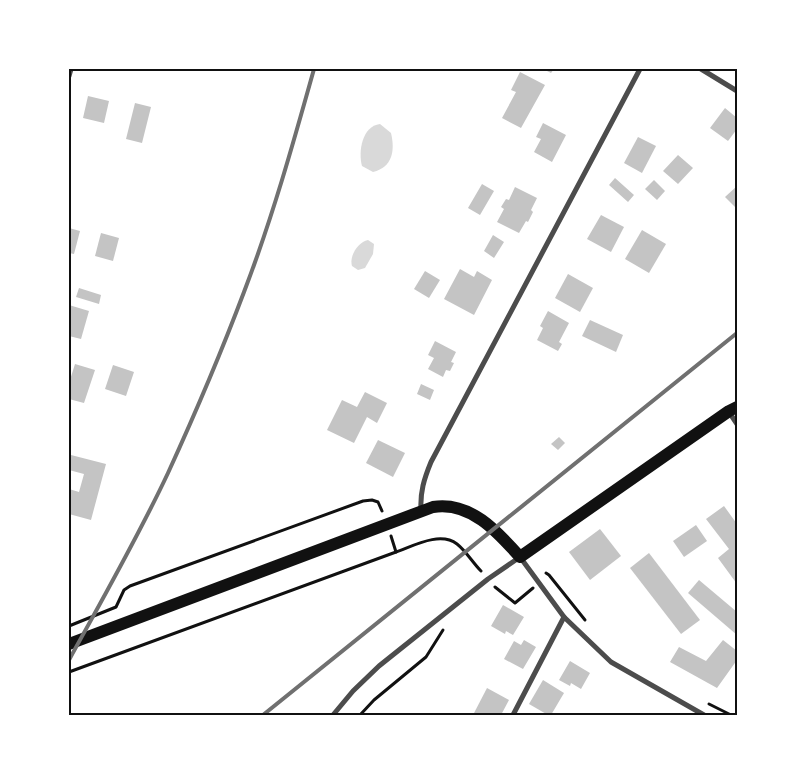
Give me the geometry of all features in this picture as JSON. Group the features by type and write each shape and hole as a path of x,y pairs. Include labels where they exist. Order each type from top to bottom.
{"main road":[{"path":"69,644 421,511 444,505 459,508 478,517 495,530 520,557 733,409"}],"street":[{"path":"69,76 71,69"},
{"path":"421,511 420,496 431,462 640,69"},
{"path":"701,69 737,91"},
{"path":"733,409 737,424"},
{"path":"333,715 353,691 379,666 488,579 520,557 564,617 611,662 704,715"},
{"path":"513,715 564,617"}],"path":[{"path":"69,626 116,607 124,590 130,586 363,501 372,500 378,502 388,524 396,552"},
{"path":"69,672 396,552 441,538 458,544 495,587 515,603 549,575"},
{"path":"542,570 549,575 586,622"},
{"path":"488,593 495,587"},
{"path":"360,715 374,700 426,657 445,627"},
{"path":"701,699 731,715"}],"shaded area":[{"path":"380,124 391,133 393,146 389,162 380,170 373,172 362,166 361,147 365,134 369,129"},
{"path":"368,240 374,244 373,254 365,268 358,270 352,266 353,254 358,246"}],"building":[{"path":"543,69 554,69 551,73"},
{"path":"520,72 545,85 521,128 502,118 516,92 511,90"},
{"path":"88,96 109,101 104,123 83,118"},
{"path":"135,103 151,107 142,143 126,139"},
{"path":"725,108 737,118 737,129 728,141 710,128"},
{"path":"543,123 566,135 552,162 534,152 541,139 536,137"},
{"path":"638,137 656,146 642,173 624,163"},
{"path":"678,155 693,168 678,184 663,171"},
{"path":"615,178 634,195 628,202 609,185"},
{"path":"654,180 665,191 657,200 645,189"},
{"path":"482,184 494,191 480,215 468,208"},
{"path":"737,186 737,209 725,197"},
{"path":"515,187 537,198 528,222 526,221 519,233 497,222 504,209 501,207 506,199 509,200"},
{"path":"601,215 624,227 611,252 587,239"},
{"path":"69,228 80,231 74,254 69,253"},
{"path":"642,230 666,244 649,273 625,259"},
{"path":"101,233 119,238 113,261 95,256"},
{"path":"493,235 504,242 494,258 484,251"},
{"path":"460,269 474,277 477,271 492,280 474,315 444,299"},
{"path":"425,271 440,280 429,298 414,289"},
{"path":"568,274 593,288 580,312 555,298"},
{"path":"79,288 101,295 99,304 76,297"},
{"path":"69,305 89,311 81,339 69,336"},
{"path":"548,311 569,323 559,342 562,344 558,351 537,340 543,328 540,326"},
{"path":"590,320 623,335 616,352 582,336"},
{"path":"435,341 456,352 451,362 454,363 450,371 446,370 443,377 428,369 434,358 428,355"},
{"path":"75,364 95,370 84,403 69,399 69,383"},
{"path":"113,365 134,372 126,396 105,389"},
{"path":"421,384 434,390 430,400 417,394"},
{"path":"365,392 387,403 377,423 367,417 354,443 327,430 342,400 357,407"},
{"path":"559,437 565,443 558,450 551,444"},
{"path":"378,440 405,453 393,477 366,463"},
{"path":"71,455 106,464 91,520 69,514 69,489 79,492 84,474 69,470"},
{"path":"724,506 737,524 737,584 718,558 729,549 706,519"},
{"path":"696,525 707,541 684,557 673,541"},
{"path":"600,529 621,556 590,580 569,552"},
{"path":"649,553 700,620 681,634 630,568"},
{"path":"699,580 737,612 737,635 688,593"},
{"path":"503,605 524,617 513,635 506,631 505,634 491,626"},
{"path":"524,640 536,647 523,669 504,659 514,641 521,645"},
{"path":"723,640 737,651 737,660 717,688 670,662 679,647 706,661"},
{"path":"570,661 590,673 581,689 571,683 570,686 559,680"},
{"path":"543,680 564,693 551,715 529,704"},
{"path":"487,688 509,700 501,715 473,715"}],"railway":[{"path":"69,660 157,497 217,361 264,237 314,69"},
{"path":"263,715 737,333"}]}
